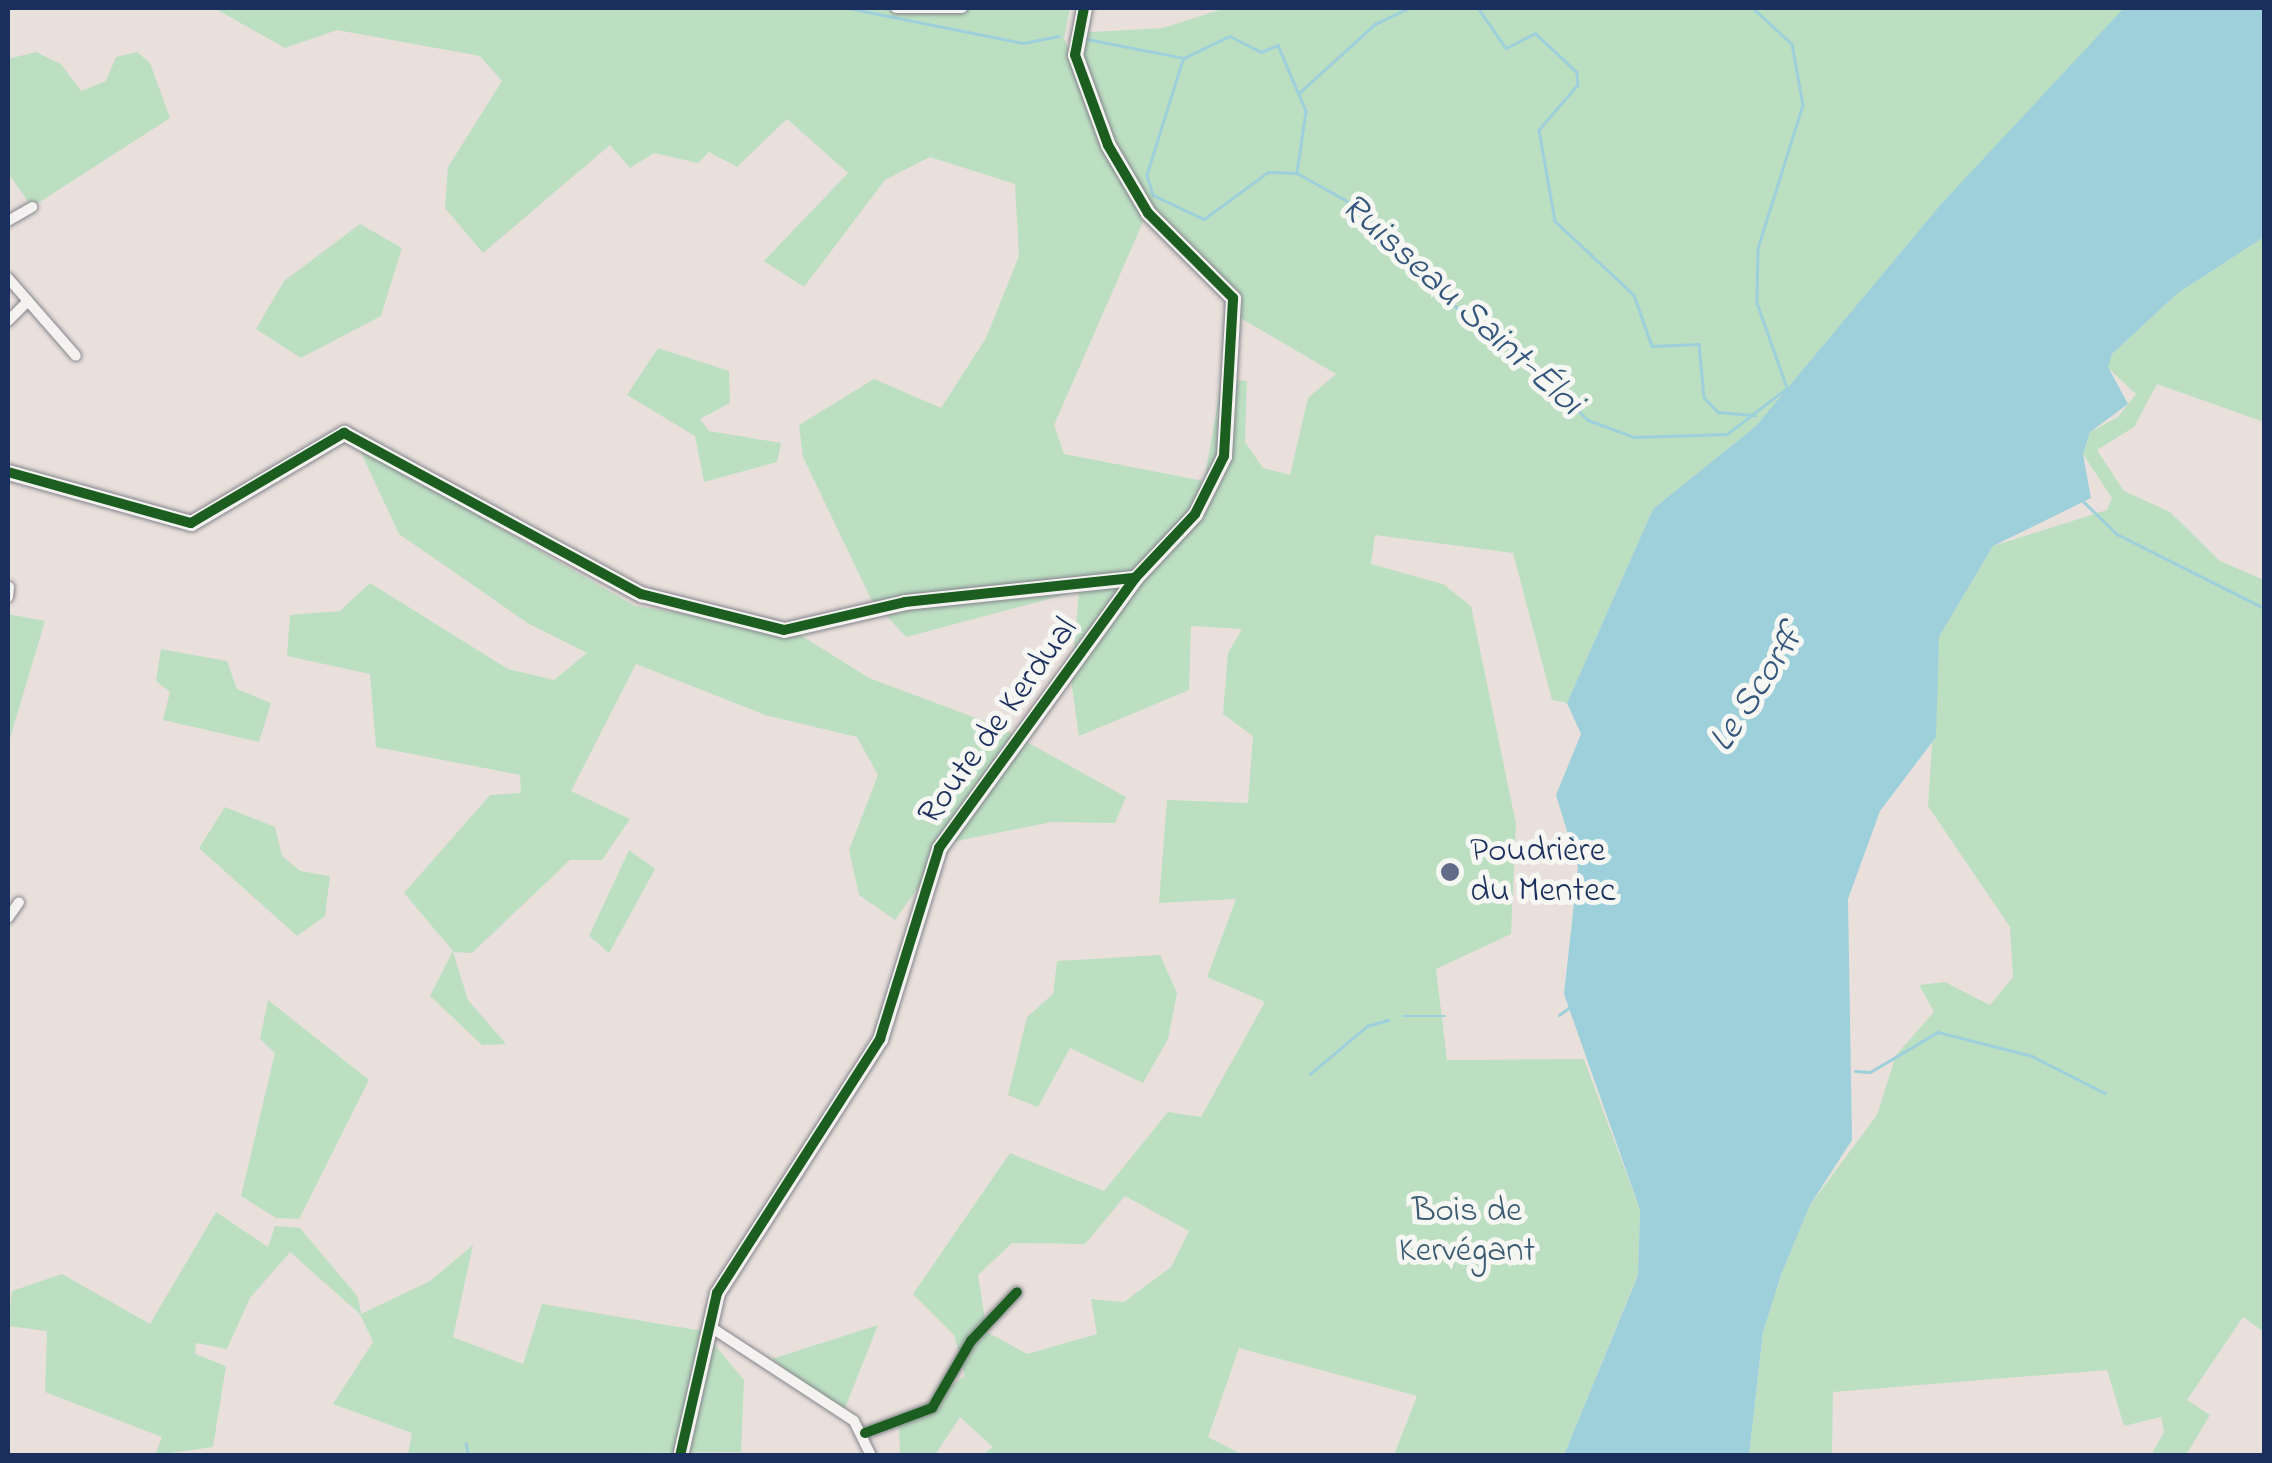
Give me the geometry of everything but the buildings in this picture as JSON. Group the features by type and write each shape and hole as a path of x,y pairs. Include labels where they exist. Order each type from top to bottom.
{"street":[{"path":"896,8 962,8"},
{"name":"Route de Kerdual","path":"680,1456 709,1326 733,1259 880,1039 940,848 1135,578 1172,543 1217,473 1237,316 1223,280 1134,195 1078,66 1074,45 1084,8"},
{"path":"8,221 32,208"},
{"path":"8,278 76,356"},
{"path":"8,321 28,301"},
{"path":"8,472 191,523 344,434 641,594 784,630 905,602 1135,578"},
{"path":"8,918 20,902"},
{"path":"865,1433 932,1408 970,1340 1017,1292"},
{"path":"709,1326 865,1433 871,1456"}],"green space":[{"name":"Bois de Kervégant","path":"214,8 1070,8 1064,39 1077,67 1074,33 1163,28 1226,8 2124,8 1756,426 1653,509 1567,703 1552,700 1513,553 1375,535 1371,564 1443,584 1471,606 1516,824 1511,934 1436,969 1447,1060 1584,1059 1640,1210 1638,1274 1564,1455 1394,1455 1417,1396 1239,1348 1208,1437 1243,1455 982,1455 993,1447 960,1417 935,1455 900,1455 899,1422 965,1376 954,1335 913,1294 1010,1153 1104,1191 1168,1112 1201,1117 1265,1002 1207,977 1236,899 1159,903 1167,800 1248,803 1253,736 1223,714 1228,653 1242,629 1191,626 1189,690 1079,736 1071,680 1079,591 906,637 871,599 803,457 799,425 874,379 941,408 986,338 1019,256 1015,184 930,157 885,180 804,287 764,261 848,173 787,119 737,167 709,152 698,163 654,153 630,168 610,145 483,253 445,208 448,167 502,81 480,56 337,30 285,48","holes":["1086,94 1161,228 1233,298 1237,316 1336,374 1308,398 1290,475 1263,468 1245,442 1247,381 1222,379 1204,481 1064,454 1054,425 1143,222","1125,1196 1189,1231 1171,1267 1124,1302 1091,1299 1097,1334 1027,1354 987,1332 978,1275 1012,1243 1085,1244"]},
{"path":"36,52 61,64 81,91 106,81 116,57 137,52 150,63 170,118 32,207 8,173 8,59"},
{"path":"360,224 402,248 381,316 301,358 256,329 284,281"},
{"path":"2264,237 2264,422 2157,384 2134,427 2097,450 2124,491 2170,512 2220,561 2264,580 2264,1332 2243,1317 2187,1400 2210,1415 2186,1455 2151,1455 2164,1432 2161,1417 2124,1426 2107,1370 1833,1392 1832,1455 1749,1456 1763,1332 1781,1275 1810,1205 1877,1115 1896,1055 1934,1012 1919,985 1945,982 1990,1005 2013,977 2010,927 1928,806 1939,637 1993,546 2107,510 2112,498 2083,454 2090,432 2118,417 2136,394 2107,367 2112,354 2178,293"},
{"path":"658,348 729,371 730,403 700,419 709,431 781,443 777,462 704,482 695,436 627,395"},
{"path":"358,446 635,606 794,631 869,678 1000,727 1126,797 1115,823 1052,822 951,842 895,920 859,895 849,850 878,775 857,737 765,715 636,664 571,791 630,819 602,860 570,860 472,953 453,952 468,1000 506,1044 482,1045 430,996 453,951 404,893 490,795 521,793 520,775 376,747 370,674 287,656 290,615 340,611 370,583 508,669 554,680 587,653 529,624 399,534"},
{"path":"8,614 45,621 8,745"},
{"path":"161,649 227,661 237,689 271,703 259,742 163,720 170,692 156,681"},
{"path":"225,807 275,827 282,856 300,871 330,876 325,916 297,936 199,848"},
{"path":"629,850 655,869 609,953 589,936"},
{"path":"1160,955 1177,993 1168,1039 1143,1083 1070,1048 1038,1107 1008,1095 1027,1017 1053,994 1057,961"},
{"path":"268,1000 369,1080 299,1219 276,1218 241,1196 275,1053 260,1039"},
{"path":"216,1212 268,1247 275,1226 300,1228 358,1297 361,1314 430,1281 473,1245 453,1337 523,1364 542,1304 703,1331 744,1380 741,1452 408,1455 412,1433 333,1404 373,1342 360,1314 290,1252 250,1298 227,1349 196,1343 195,1354 226,1366 213,1447 155,1455 162,1437 45,1392 47,1331 8,1326 12,1291 62,1274 150,1324"},
{"path":"878,1325 843,1413 772,1359"}],"water":[{"name":"Le Scorff","path":"2124,8 2264,8 2264,237 2178,293 2112,354 2108,367 2128,404 2090,432 2083,454 2091,498 1993,546 1939,637 1936,737 1880,811 1848,899 1852,1140 1810,1205 1781,1275 1763,1332 1749,1455 1564,1455 1638,1275 1640,1210 1564,994 1578,867 1556,795 1581,734 1567,703 1653,509 1756,426 1942,203"}],"waterway":[{"name":"Ruisseau Saint-Éloi","path":"848,8 1023,43 1058,36"},
{"path":"1298,94 1375,24 1410,8"},
{"path":"1478,8 1506,48 1535,33 1577,72 1578,85 1539,130 1555,221 1634,295 1652,346 1699,344 1704,397 1718,412 1755,415"},
{"path":"1753,8 1792,44 1803,105 1758,249 1757,303 1786,385"},
{"name":"Ruisseau Saint-Éloi","path":"1087,39 1184,58 1230,36 1261,52 1278,45 1306,111 1297,173 1360,208 1409,271 1539,370 1588,420 1634,437 1727,434 1787,388"},
{"name":"Ruisseau Saint-Éloi","path":"1183,60 1147,175 1153,195 1204,219 1268,172 1297,173"},
{"path":"2084,502 2117,534 2264,608"},
{"path":"1559,1015 1570,1007"},
{"path":"1403,1016 1445,1016"},
{"path":"1310,1074 1367,1026 1388,1020"},
{"path":"1855,1071 1870,1072 1938,1032 2032,1056 2105,1093"},
{"path":"466,1443 469,1456"}],"cycle path":[{"path":"680,1456 717,1293 880,1039 939,848 1135,578 1195,514 1224,456 1233,298 1148,213 1108,145 1075,55 1084,8"},
{"path":"8,472 191,523 344,433 641,594 784,630 905,602 1135,578"},
{"path":"865,1433 932,1408 971,1341 1017,1292"}],"place":[{"name":"Poudrière du Mentec","path":"1450,872"}]}
